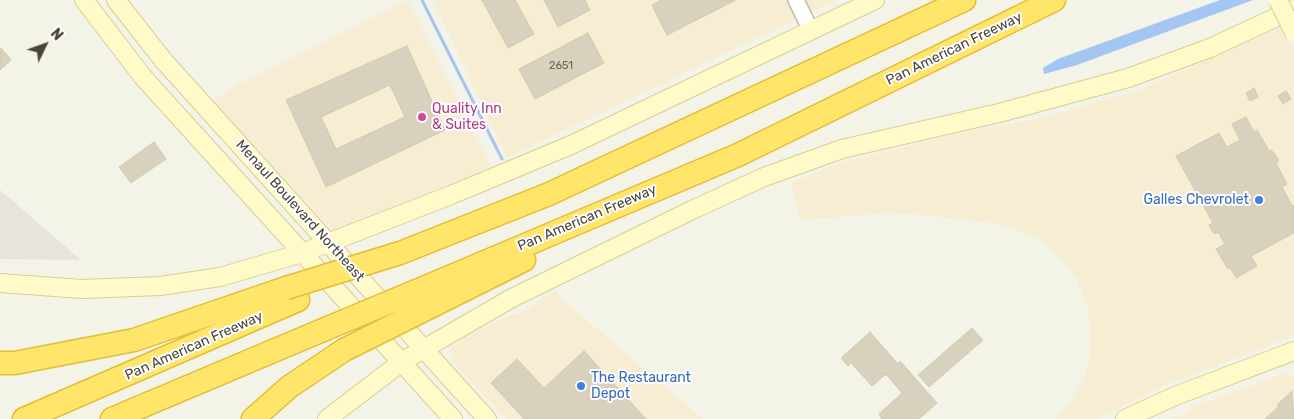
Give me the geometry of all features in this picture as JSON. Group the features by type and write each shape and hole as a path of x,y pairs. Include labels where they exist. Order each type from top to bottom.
{"highway":[{"path":"0,363 15,363 134,340 292,294 549,194 964,0"},
{"name":"Pan American Freeway","path":"112,419 323,330 431,295 738,155 1054,0"},
{"name":"Pan American Freeway","path":"24,419 292,294"},
{"path":"253,419 289,387 431,295"},
{"path":"259,419 289,387"}],"main road":[{"name":"Menaul Boulevard Northeast","path":"84,0 143,77 454,419"},
{"name":"Menaul Boulevard Northeast","path":"116,0 163,60 487,419"},
{"path":"0,283 82,289 160,286 220,276 302,253 571,145 875,0"},
{"path":"1278,0 1294,32"},
{"path":"327,419 403,361 424,348 558,275 764,177 842,150 999,113 1128,78 1210,48 1294,9"},
{"path":"1125,419 1176,396 1294,351"}],"street":[{"path":"796,0 810,31"}],"shaded area":[{"path":"433,0 837,0 507,158"},
{"path":"408,1 491,167 336,230 329,227 213,101 241,83"},
{"path":"1282,27 1294,51 1294,336 1170,383 1097,419 1056,419 1071,402 1083,380 1090,356 1091,331 1087,306 1077,281 1062,259 1042,241 1005,225 924,215 886,213 801,220 791,183 837,164 952,135 1036,119 1137,91"},
{"path":"0,190 81,260 0,259"},
{"path":"555,291 563,300 703,419 506,419 454,363 450,351 452,347 468,336 511,315 519,314"},
{"path":"1286,373 1294,378 1294,419 1171,419 1191,411 1192,407"}],"water":[{"path":"1220,0 1253,0 1077,65 1044,74 1043,68 1058,59"}],"building":[{"path":"482,0 515,0 534,34 508,48"},
{"path":"544,0 585,0 590,10 558,27"},
{"path":"661,0 736,0 667,35 652,5"},
{"path":"588,33 604,63 535,99 519,69"},
{"name":"Quality Inn & Suites","path":"407,46 445,130 326,187 286,100","holes":["390,85 405,117 336,149 321,117"]},
{"path":"1,48 11,60 0,70 0,50"},
{"path":"1254,88 1258,97 1250,101 1246,93"},
{"path":"1286,91 1291,99 1283,104 1278,96"},
{"path":"1246,117 1254,132 1257,130 1269,151 1271,150 1278,159 1276,163 1287,184 1282,187 1292,206 1294,205 1294,233 1251,256 1257,266 1236,278 1216,249 1225,244 1218,232 1214,234 1209,225 1213,223 1176,156 1219,133 1227,147 1240,140 1232,124"},
{"path":"154,142 166,159 131,183 119,167"},
{"path":"972,328 983,340 929,387 918,375"},
{"path":"870,332 898,364 900,361 937,403 919,419 882,419 879,414 902,393 886,374 872,386 851,363 848,366 841,358"},
{"name":"The Restaurant Depot","path":"584,351 646,419 524,419 491,383 517,359 544,388"},
{"path":"1292,391 1294,419 1265,419 1279,406 1277,405"}],"waterway":[{"path":"422,0 502,159"}],"place":[{"name":"Quality Inn & Suites","path":"422,117"},
{"name":"Galles Chevrolet","path":"1259,200"},
{"name":"The Restaurant Depot","path":"581,386"}]}
